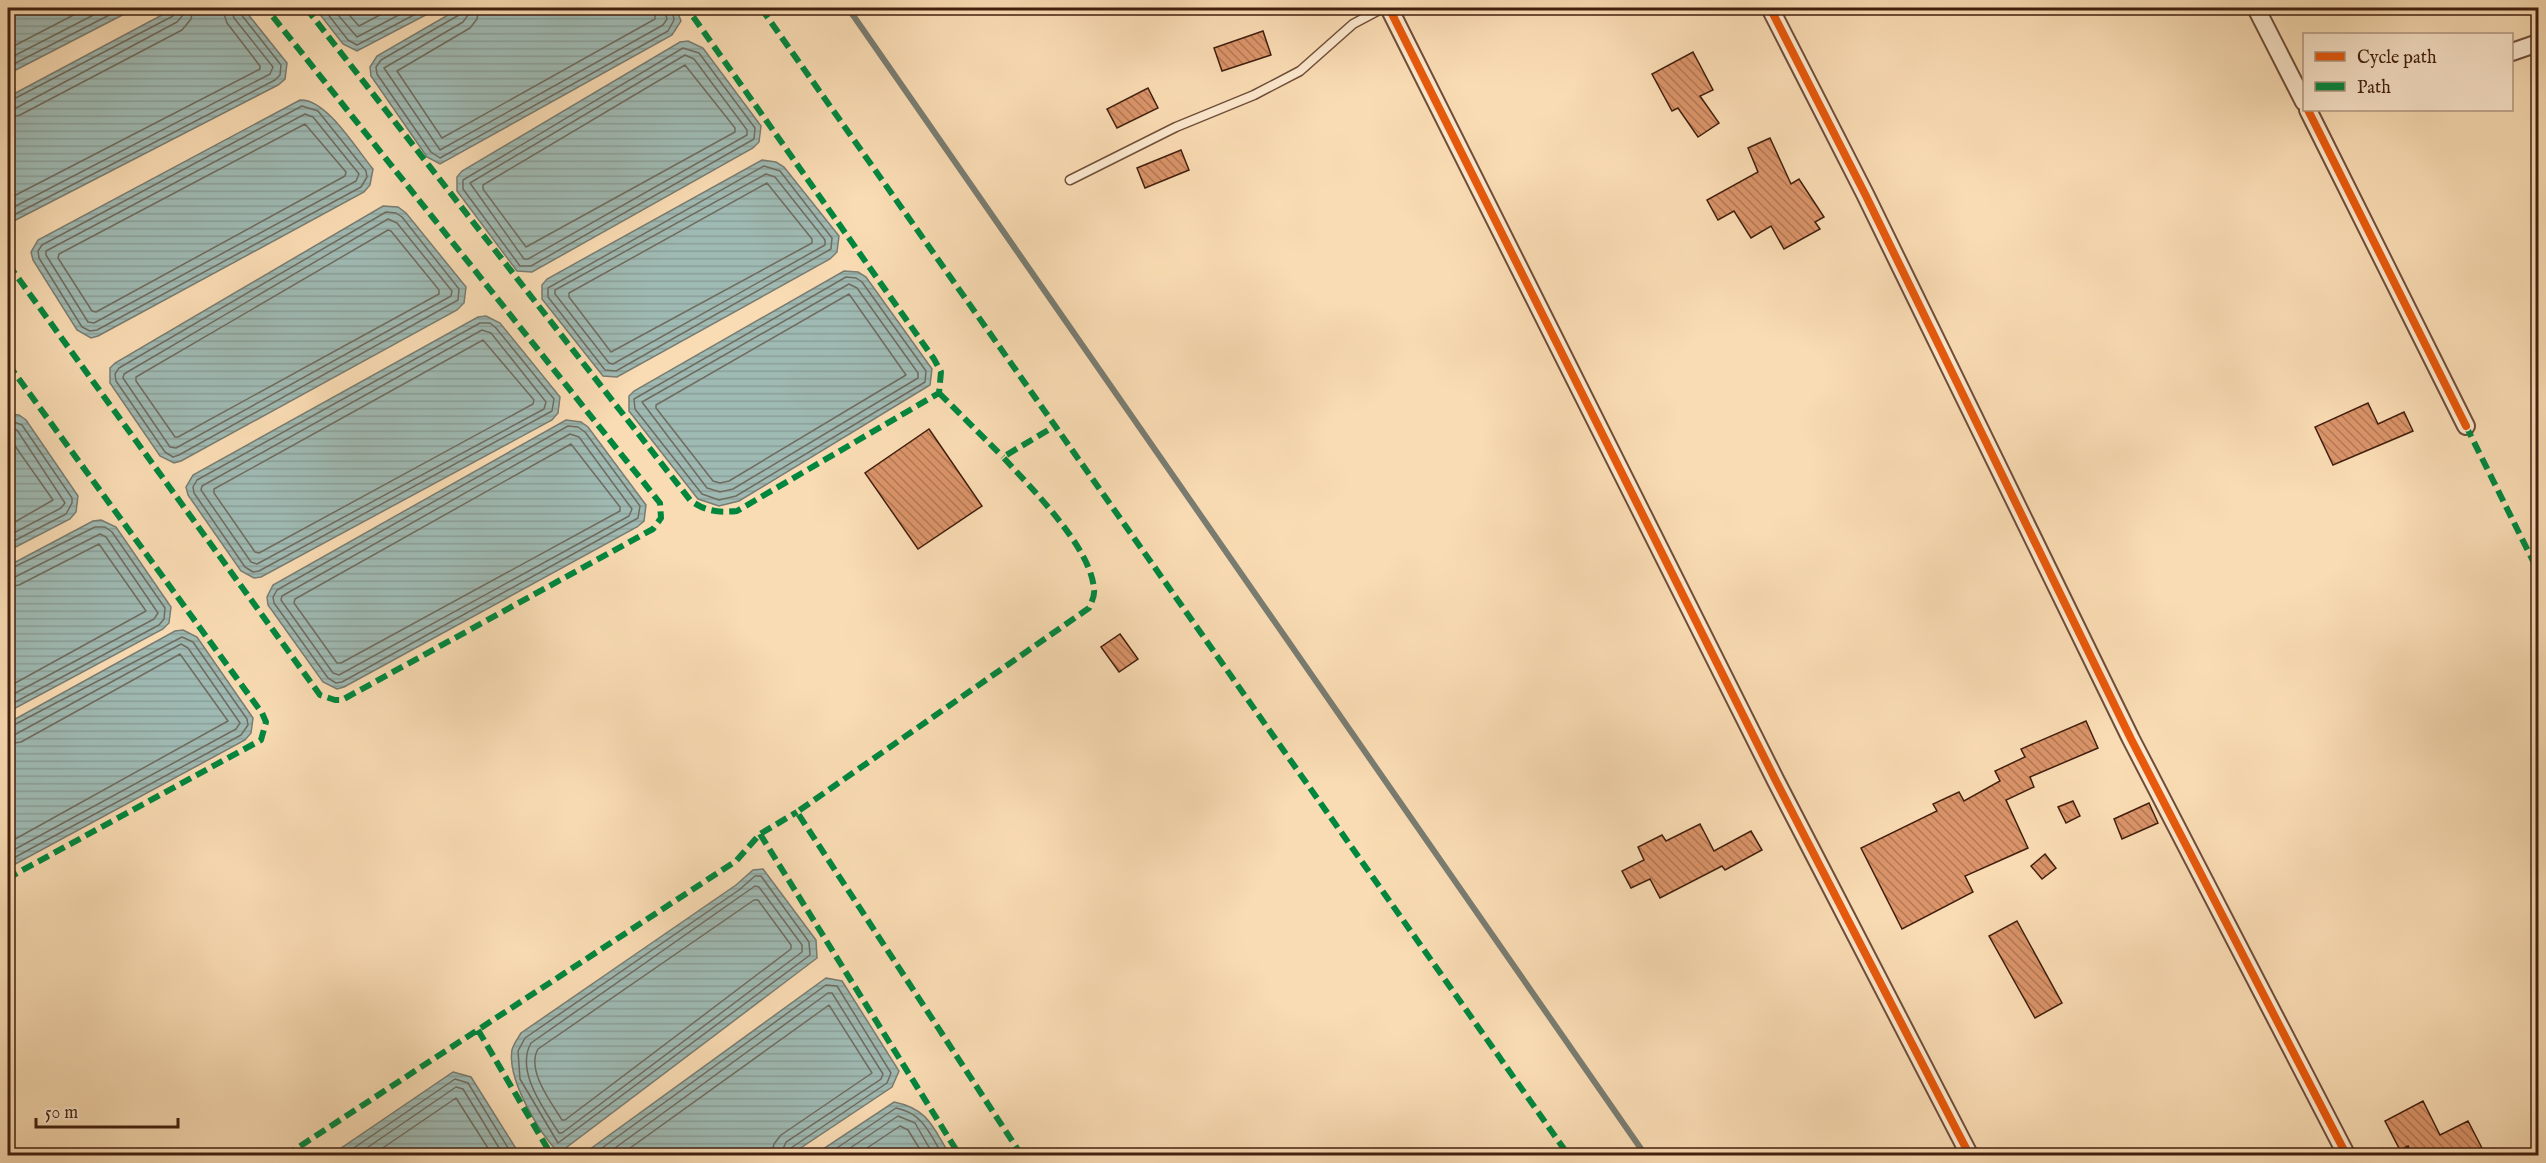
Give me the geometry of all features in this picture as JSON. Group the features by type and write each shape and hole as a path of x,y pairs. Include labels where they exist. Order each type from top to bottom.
{"street":[{"path":"1389,8 1776,781 1970,1155"},
{"path":"1770,8 1865,194 2131,739 2347,1155"},
{"path":"2256,8 2303,93"},
{"path":"2513,51 2538,43"},
{"path":"2312,111 2466,426"}],"lane":[{"path":"1070,180 1176,127 1254,95 1300,71 1353,24 1383,8"}],"water":[{"path":"8,8 136,8 8,74"},
{"path":"175,8 243,8 287,63 285,79 278,85 8,224 8,97"},
{"path":"315,8 439,8 357,51 343,44"},
{"path":"460,8 676,8 681,21 672,35 440,164 427,157 371,76 370,67 377,56"},
{"path":"688,41 703,48 761,126 759,142 753,148 532,272 517,271 457,191 457,177 462,171 680,42"},
{"path":"300,100 320,107 330,116 373,169 370,185 364,192 98,336 91,338 77,330 33,260 31,252 38,240"},
{"path":"762,160 776,162 784,167 839,236 837,252 830,259 617,377 603,376 542,299 542,285 547,279"},
{"path":"383,206 398,207 406,213 466,287 464,303 457,310 181,461 174,463 160,456 110,383 110,368"},
{"path":"844,271 858,272 866,277 932,369 930,385 739,501 719,506 698,499 629,411 629,396 634,391"},
{"path":"486,316 500,323 560,397 558,413 552,420 261,577 254,578 241,571 188,495 186,487 193,475 478,317"},
{"path":"8,414 19,415 26,420 78,496 76,512 70,519 8,551"},
{"path":"566,420 581,422 588,427 646,505 644,521 637,527 344,687 337,689 323,682 268,605 267,597 273,585"},
{"path":"101,520 116,527 171,607 169,623 163,629 8,712 8,566 93,521"},
{"path":"183,630 197,637 253,718 251,733 245,740 8,868 8,723 175,631"},
{"path":"763,869 816,940 817,958 559,1153 534,1119 514,1076 512,1050 521,1033 736,885 753,870"},
{"path":"826,978 842,981 899,1071 892,1087 790,1155 582,1155"},
{"path":"453,1072 471,1077 520,1155 331,1155"},
{"path":"894,1102 915,1109 923,1115 934,1128 950,1155 814,1155"}],"building":[{"path":"1263,31 1271,55 1222,71 1214,48"},
{"path":"1693,52 1713,90 1700,96 1719,123 1698,137 1678,108 1672,111 1652,74"},
{"path":"1148,88 1158,108 1117,128 1107,109"},
{"path":"1770,138 1791,184 1799,179 1824,217 1815,222 1820,229 1784,249 1771,226 1751,238 1734,211 1718,220 1707,200 1758,172 1748,148"},
{"path":"1181,150 1189,170 1145,188 1137,168"},
{"path":"2368,403 2378,424 2404,412 2413,431 2333,465 2315,427"},
{"path":"929,429 982,506 918,549 865,473"},
{"path":"1120,634 1138,659 1119,672 1101,647"},
{"path":"2086,721 2098,748 2030,777 2034,787 2006,800 2028,848 1965,876 1973,892 1902,929 1861,848 1937,811 1933,804 1959,792 1964,801 2000,781 1995,771 2025,757 2021,749"},
{"path":"2073,801 2080,816 2066,823 2058,807"},
{"path":"2149,803 2158,823 2122,839 2114,819"},
{"path":"1700,824 1714,851 1751,831 1762,850 1725,870 1722,866 1660,898 1650,879 1631,888 1622,871 1644,860 1638,847 1662,835 1666,841"},
{"path":"2045,854 2056,868 2042,879 2031,866"},
{"path":"2017,921 2062,1003 2035,1018 1989,936"},
{"path":"2423,1101 2440,1135 2468,1121 2483,1150 2471,1155 2413,1155 2408,1146 2400,1150 2385,1121"}],"waterway":[{"path":"848,8 1646,1156"}],"marked path":[{"path":"8,264 320,695 342,700 653,529 661,518 660,503 266,8"},
{"path":"306,8 690,500 701,507 712,510 737,511 939,393 941,372 687,8"},
{"path":"761,8 1569,1156"},
{"path":"8,364 262,713 266,722 261,740 8,878"},
{"path":"939,393 1003,457"},
{"path":"1022,1156 797,812 1089,608 1094,590 1091,573 1083,556 1058,519 1003,457 1055,426"},
{"path":"2466,426 2538,571"},
{"path":"285,1156 736,861 760,834 797,812"},
{"path":"760,834 960,1156"},
{"path":"478,1030 552,1156"}],"cycle path":[{"path":"1389,8 1776,781 1970,1156"},
{"path":"1770,8 1865,194 2131,739 2347,1156"},
{"path":"2308,111 2466,426"}]}
